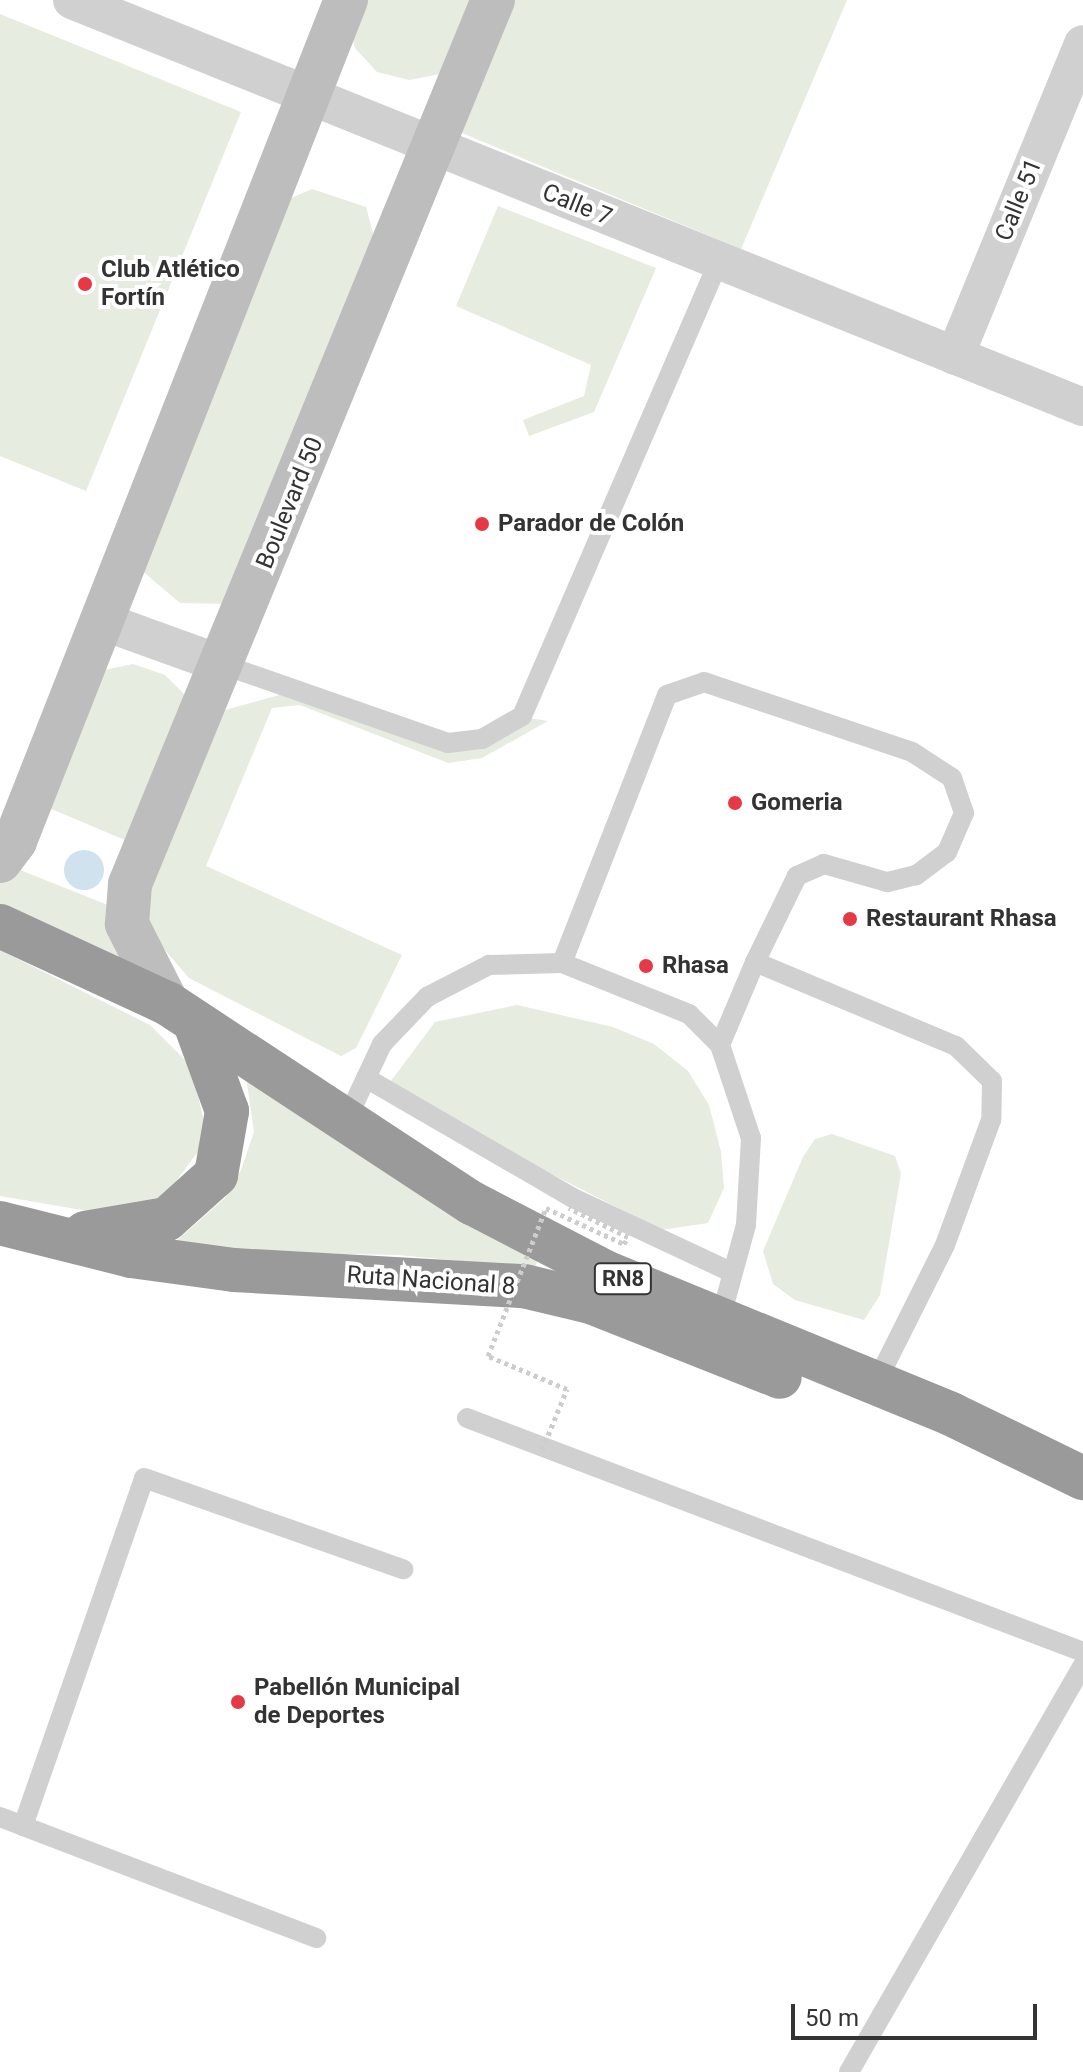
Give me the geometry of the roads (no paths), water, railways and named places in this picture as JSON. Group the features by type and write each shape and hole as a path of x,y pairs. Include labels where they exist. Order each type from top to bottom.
{"highway":[{"name":"Ruta Nacional 8","path":"0,926 181,1013 345,1123 472,1203 605,1272 876,1383 1082,1478"},
{"name":"Ruta Nacional 8","path":"18,1234 137,1230 167,1219 216,1175 227,1111 181,1013"},
{"name":"Ruta Nacional 8","path":"18,1234 234,1270 524,1286 591,1302 925,1434 1082,1478"}],"main road":[{"path":"0,861 102,621 346,0"},
{"name":"Boulevard 50","path":"181,1013 135,947 126,904 493,0"}],"street":[{"name":"Calle 7","path":"72,0 432,148 1083,407"},
{"name":"Calle 51","path":"955,356 1083,44"},
{"path":"102,621 224,665"}],"lane":[{"path":"224,665 448,743 482,739 522,716 718,262"},
{"path":"562,963 667,695 704,682 912,752 952,778 964,813 947,852 916,875 887,882 824,864 797,876 755,962 720,1045"},
{"path":"755,962 956,1046 992,1081 991,1120 945,1245 876,1383"},
{"path":"345,1123 382,1044 427,997 489,965 562,963 689,1014 720,1045 751,1138 753,1180 720,1320"},
{"path":"366,1078 573,1198 731,1272"},
{"path":"467,1418 542,1450 1083,1652"},
{"path":"23,1826 144,1478 403,1569"},
{"path":"849,2072 1083,1665"},
{"path":"0,1817 316,1938"}],"water":[{"path":"84,850 98,856 104,870 98,884 84,890 70,884 64,870 70,856"}],"place":[{"name":"Club Atlético Fortín","path":"85,284"},
{"name":"Parador de Colón","path":"482,524"},
{"name":"Gomeria","path":"735,803"},
{"name":"Restaurant Rhasa","path":"850,919"},
{"name":"Rhasa","path":"646,966"},
{"name":"Pabellón Municipal de Deportes","path":"238,1702"}]}
